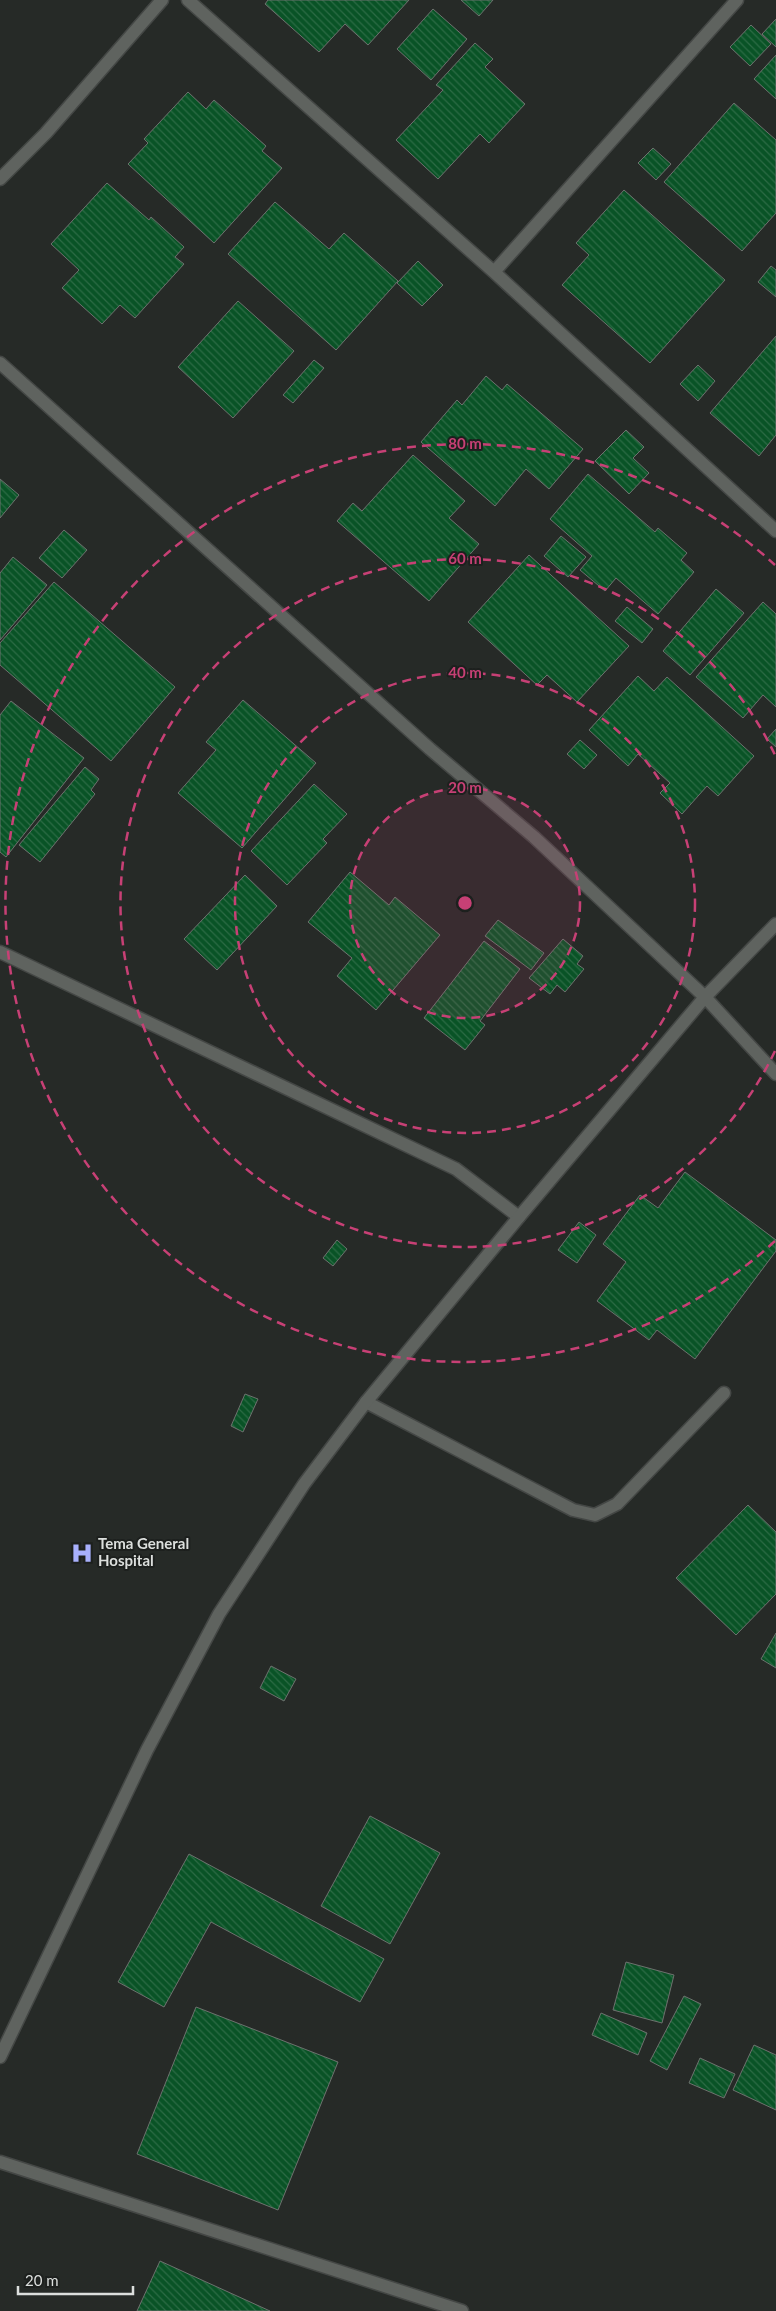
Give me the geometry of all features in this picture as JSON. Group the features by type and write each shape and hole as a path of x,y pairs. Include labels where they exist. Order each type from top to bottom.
{"street":[{"path":"0,179 46,132 162,0"},
{"path":"188,0 494,272 776,531"},
{"path":"494,272 737,0"},
{"path":"0,363 430,749 534,837 705,997 776,1074"},
{"path":"0,2057 147,1750 219,1614 304,1484 366,1402 519,1217 705,997 776,924"},
{"path":"0,952 456,1169 519,1217"},
{"path":"366,1402 573,1510 595,1515 617,1504 724,1393"},
{"path":"0,2162 462,2311"}],"building":[{"path":"268,0 409,0 368,45 345,24 319,52 265,4"},
{"path":"461,0 493,0 479,16"},
{"path":"433,9 467,39 431,80 397,49"},
{"path":"776,19 776,47 762,34"},
{"path":"751,25 771,44 750,66 730,47"},
{"path":"475,43 493,59 485,67 525,104 489,143 480,134 438,179 396,140 443,90 436,85"},
{"path":"776,55 776,99 754,79"},
{"path":"188,92 206,109 214,100 266,146 262,151 282,168 214,243 128,164 148,143 144,139"},
{"path":"734,103 776,140 776,213 742,251 664,182"},
{"path":"653,148 671,164 656,180 638,163"},
{"path":"107,183 149,220 151,217 184,247 175,257 184,264 135,318 120,305 102,324 62,288 79,270 51,244"},
{"path":"624,190 725,280 650,363 562,285 589,255 576,243"},
{"path":"275,202 329,249 344,233 398,281 336,350 228,254"},
{"path":"418,261 443,285 422,306 397,283"},
{"path":"771,266 776,270 776,297 758,282"},
{"path":"238,301 294,351 233,418 178,367"},
{"path":"776,336 776,435 759,456 710,413"},
{"path":"314,360 324,368 293,403 283,395"},
{"path":"698,365 715,381 698,401 680,384"},
{"path":"486,376 502,390 507,384 583,449 549,489 526,469 495,506 421,442 457,400 462,405"},
{"path":"626,430 644,447 633,458 649,473 629,494 595,461"},
{"path":"413,455 465,501 449,518 479,544 429,601 337,521 353,503 362,511"},
{"path":"588,474 655,532 658,528 687,553 681,560 694,572 658,614 616,578 605,591 580,570 592,556 550,519"},
{"path":"0,479 19,495 0,518"},
{"path":"64,530 87,550 62,578 39,558"},
{"path":"561,536 586,557 568,577 544,556"},
{"path":"529,555 629,646 577,702 547,675 537,685 468,622"},
{"path":"13,557 47,585 0,640 0,573"},
{"path":"54,582 175,687 111,761 0,665 0,643"},
{"path":"716,589 744,613 690,675 663,651"},
{"path":"763,602 776,614 776,707 763,695 743,718 696,677"},
{"path":"627,607 653,629 642,643 615,621"},
{"path":"638,676 654,691 667,677 754,756 718,796 707,786 682,814 660,793 670,783 638,754 628,766 589,730"},
{"path":"243,700 316,763 242,848 178,793 216,750 206,742"},
{"path":"11,701 84,758 6,857 0,852 0,715"},
{"path":"776,729 776,747 767,739"},
{"path":"580,740 597,755 584,769 567,754"},
{"path":"85,767 99,779 91,790 95,794 40,862 19,845"},
{"path":"314,784 347,814 323,839 327,843 287,885 251,851"},
{"path":"350,872 389,905 395,897 440,935 376,1010 337,976 352,958 308,922"},
{"path":"245,875 277,906 217,970 184,939"},
{"path":"498,920 544,953 531,970 485,936"},
{"path":"563,939 583,956 577,964 584,969 565,992 557,985 550,994 529,978"},
{"path":"484,941 520,969 480,1021 485,1025 465,1050 424,1018"},
{"path":"685,1172 776,1240 776,1251 695,1359 657,1330 649,1340 597,1301 626,1262 603,1244 640,1195 658,1208"},
{"path":"579,1222 596,1235 577,1263 558,1250"},
{"path":"337,1240 347,1249 333,1266 323,1258"},
{"path":"245,1394 258,1399 243,1432 231,1426"},
{"path":"748,1505 776,1532 776,1594 736,1635 676,1578"},
{"path":"776,1633 776,1668 761,1659"},
{"path":"271,1666 296,1679 284,1701 260,1688"},
{"path":"370,1816 440,1853 390,1944 321,1906"},
{"path":"189,1854 384,1959 360,2002 211,1922 164,2007 118,1982"},
{"path":"626,1962 674,1975 662,2023 613,2010"},
{"path":"684,1996 701,2004 667,2070 650,2061"},
{"path":"196,2007 338,2062 278,2210 137,2154"},
{"path":"601,2013 647,2033 638,2055 592,2035"},
{"path":"754,2045 776,2055 776,2110 733,2090"},
{"path":"700,2058 735,2074 724,2098 689,2083"},
{"path":"160,2261 270,2311 137,2311"}],"place":[{"name":"Tema General Hospital","path":"82,1553"}]}
